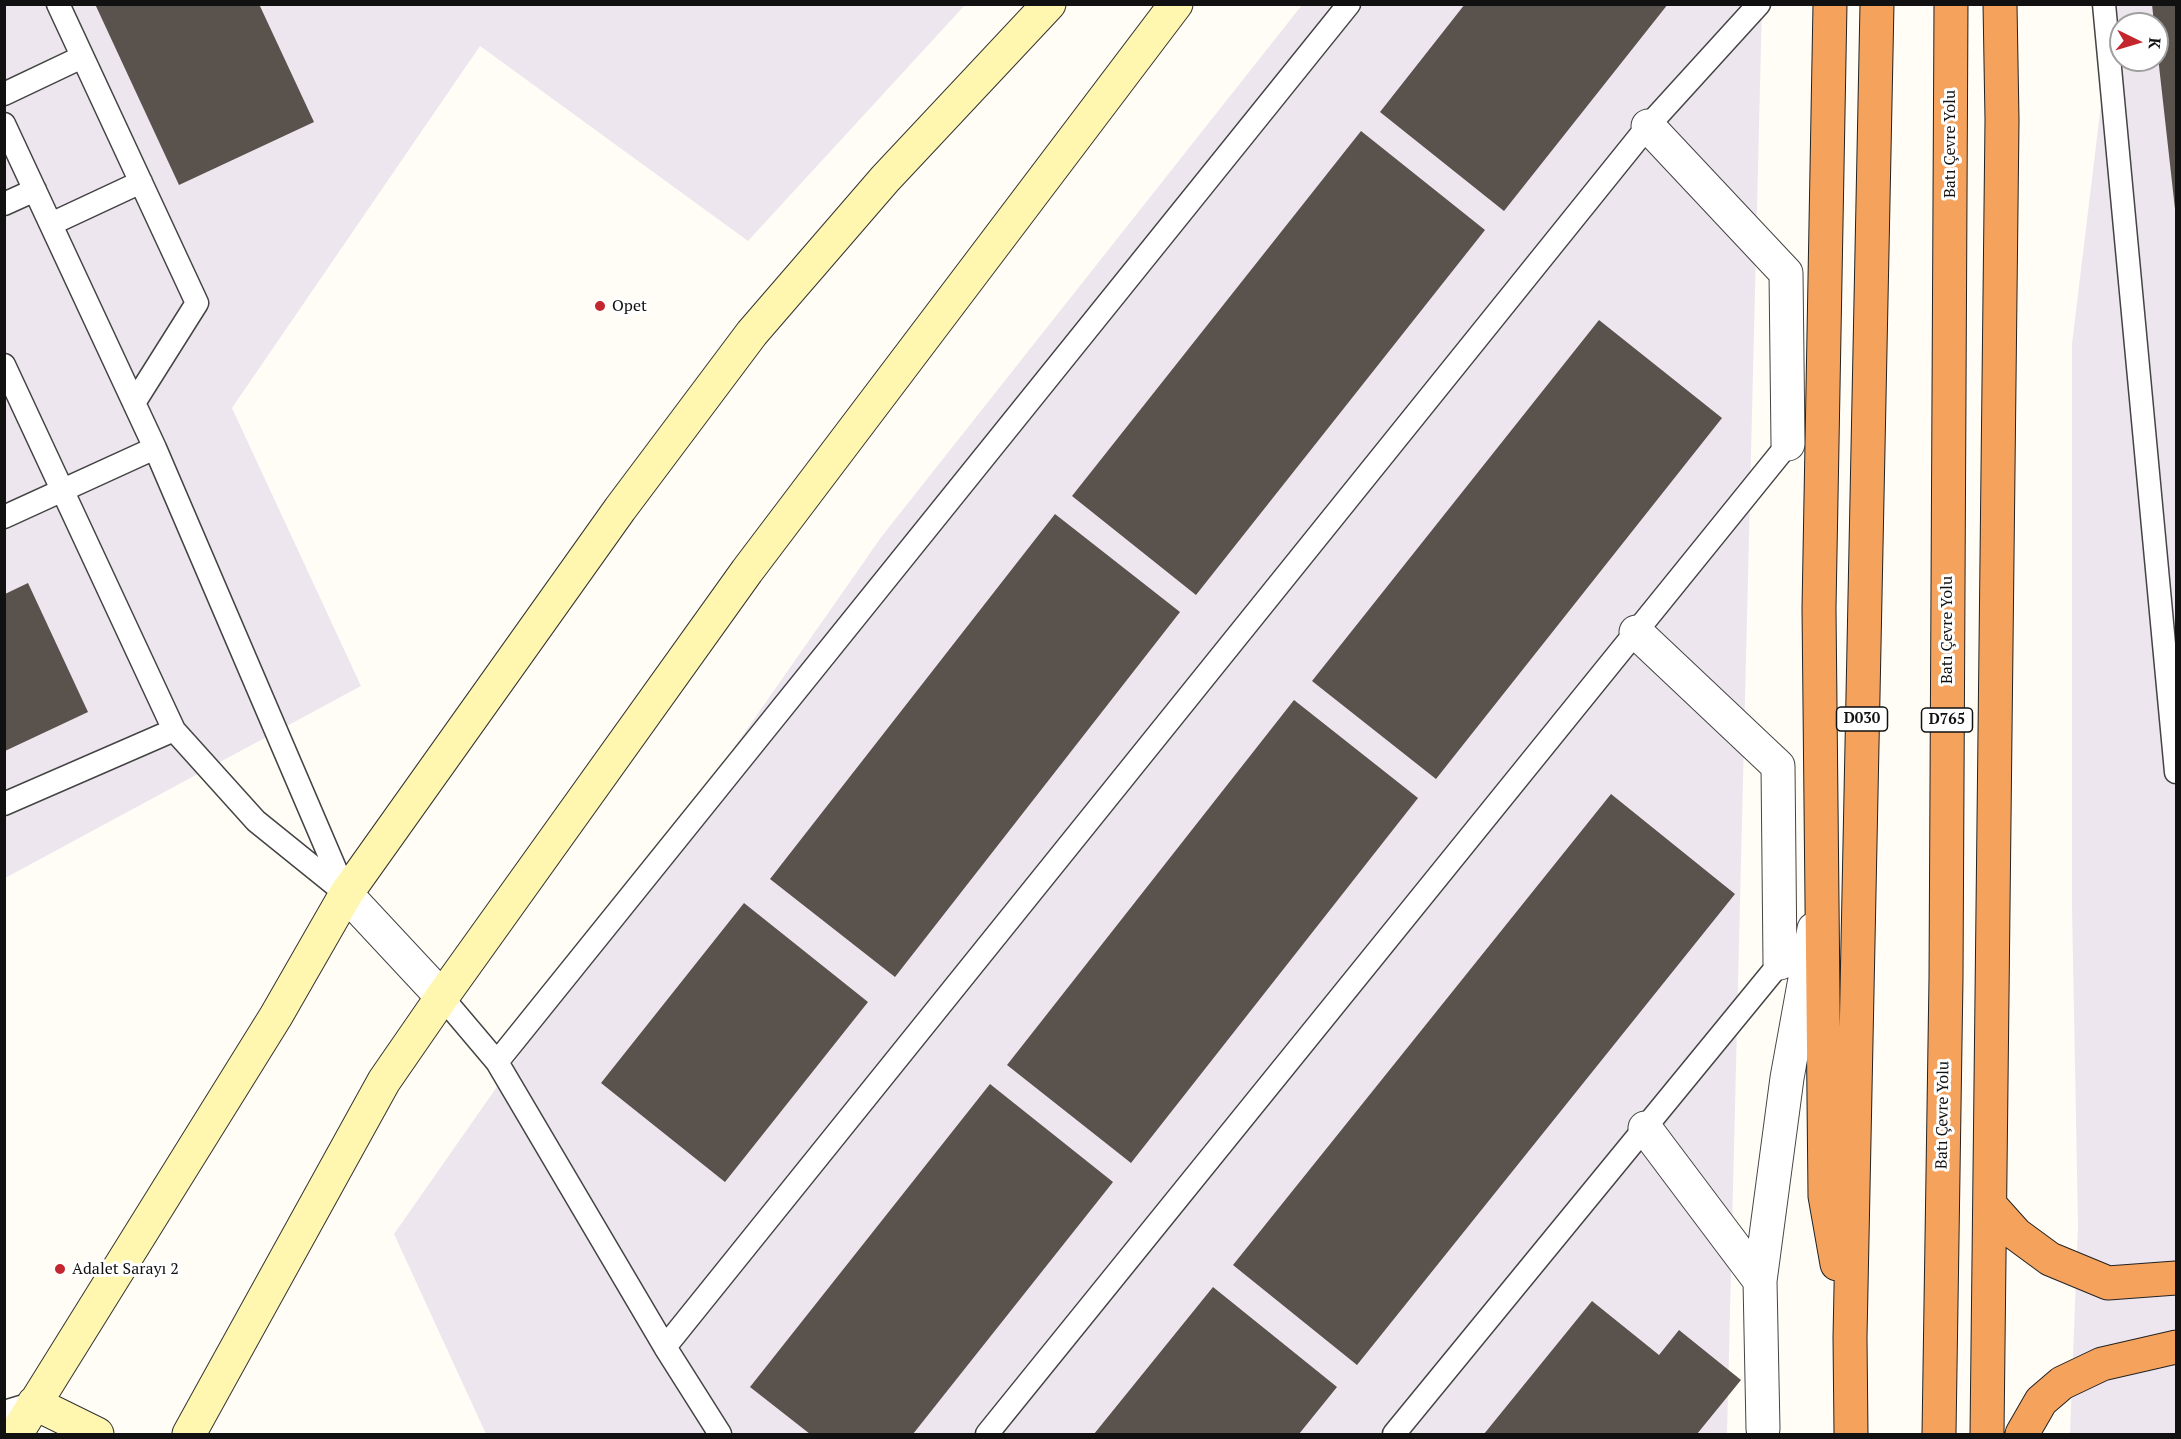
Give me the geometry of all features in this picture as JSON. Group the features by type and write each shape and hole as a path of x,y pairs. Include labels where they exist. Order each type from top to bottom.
{"highway":[{"path":"1830,4 1819,608 1825,1196 1850,1337"},
{"name":"D030","path":"1851,1434 1850,1337 1877,4"},
{"name":"Batı Çevre Yolu","path":"1939,1434 1946,966 1951,4"},
{"path":"1988,1434 2002,120 2000,4"},
{"path":"1990,1205 2016,1234 2050,1259 2108,1283 2153,1282 2176,1278"},
{"path":"2022,1434 2041,1401 2062,1383 2102,1364 2176,1347"}],"main road":[{"path":"16,1434 19,1408 276,1016 346,894 620,509 752,333 885,179 1049,4"},
{"path":"189,1434 384,1082 441,997 747,572 1176,4"},
{"path":"19,1408 98,1434"}],"street":[{"path":"1648,126 1786,273 1788,444"},
{"path":"1636,632 1778,766 1780,963"},
{"path":"1761,1432 1760,1281 1787,1078 1821,891"},
{"path":"346,894 441,997"},
{"path":"1645,1128 1760,1281"}],"lane":[{"path":"58,4 197,303 134,403"},
{"path":"497,1062 1349,4"},
{"path":"665,1347 1648,126 1759,4"},
{"path":"2104,4 2176,772"},
{"path":"4,94 82,57"},
{"path":"4,124 156,448 346,894"},
{"path":"51,224 141,182"},
{"path":"4,204 35,190"},
{"path":"4,365 174,730 256,821 346,894"},
{"path":"987,1434 1788,444"},
{"path":"4,517 156,448"},
{"path":"4,804 174,730"},
{"path":"1394,1434 1780,963"},
{"path":"441,997 497,1062 665,1347 720,1434"}],"shaded area":[{"path":"5,5 965,5 748,241 480,46 232,408 361,686 5,878"},
{"path":"1302,5 1762,5 1727,1434 486,1434 394,1234 882,536"},
{"path":"2113,5 2176,5 2176,1434 2070,1434 2078,1226 2072,906 2072,344 2109,38 2109,72 2169,72 2169,12 2112,12"}],"building":[{"path":"95,4 259,4 314,122 179,185"},
{"path":"1465,4 1668,4 1504,211 1380,112"},
{"path":"2152,4 2176,4 2176,218 2160,72 2169,72 2169,12 2153,12"},
{"path":"1361,131 1485,230 1196,595 1072,496"},
{"path":"1599,320 1722,418 1436,779 1312,681"},
{"path":"1055,514 1180,612 895,977 770,879"},
{"path":"28,583 88,712 5,751 5,594"},
{"path":"1294,700 1418,798 1131,1163 1007,1065"},
{"path":"1611,794 1735,894 1357,1365 1233,1265"},
{"path":"744,903 868,1002 725,1182 601,1083"},
{"path":"990,1084 1113,1182 913,1434 810,1434 750,1387"},
{"path":"1213,1287 1337,1387 1299,1434 1094,1434"},
{"path":"1592,1301 1659,1355 1679,1330 1741,1380 1697,1434 1484,1434"}],"place":[{"name":"Opet","path":"600,306"},
{"name":"Adalet Sarayı 2","path":"60,1269"}]}
